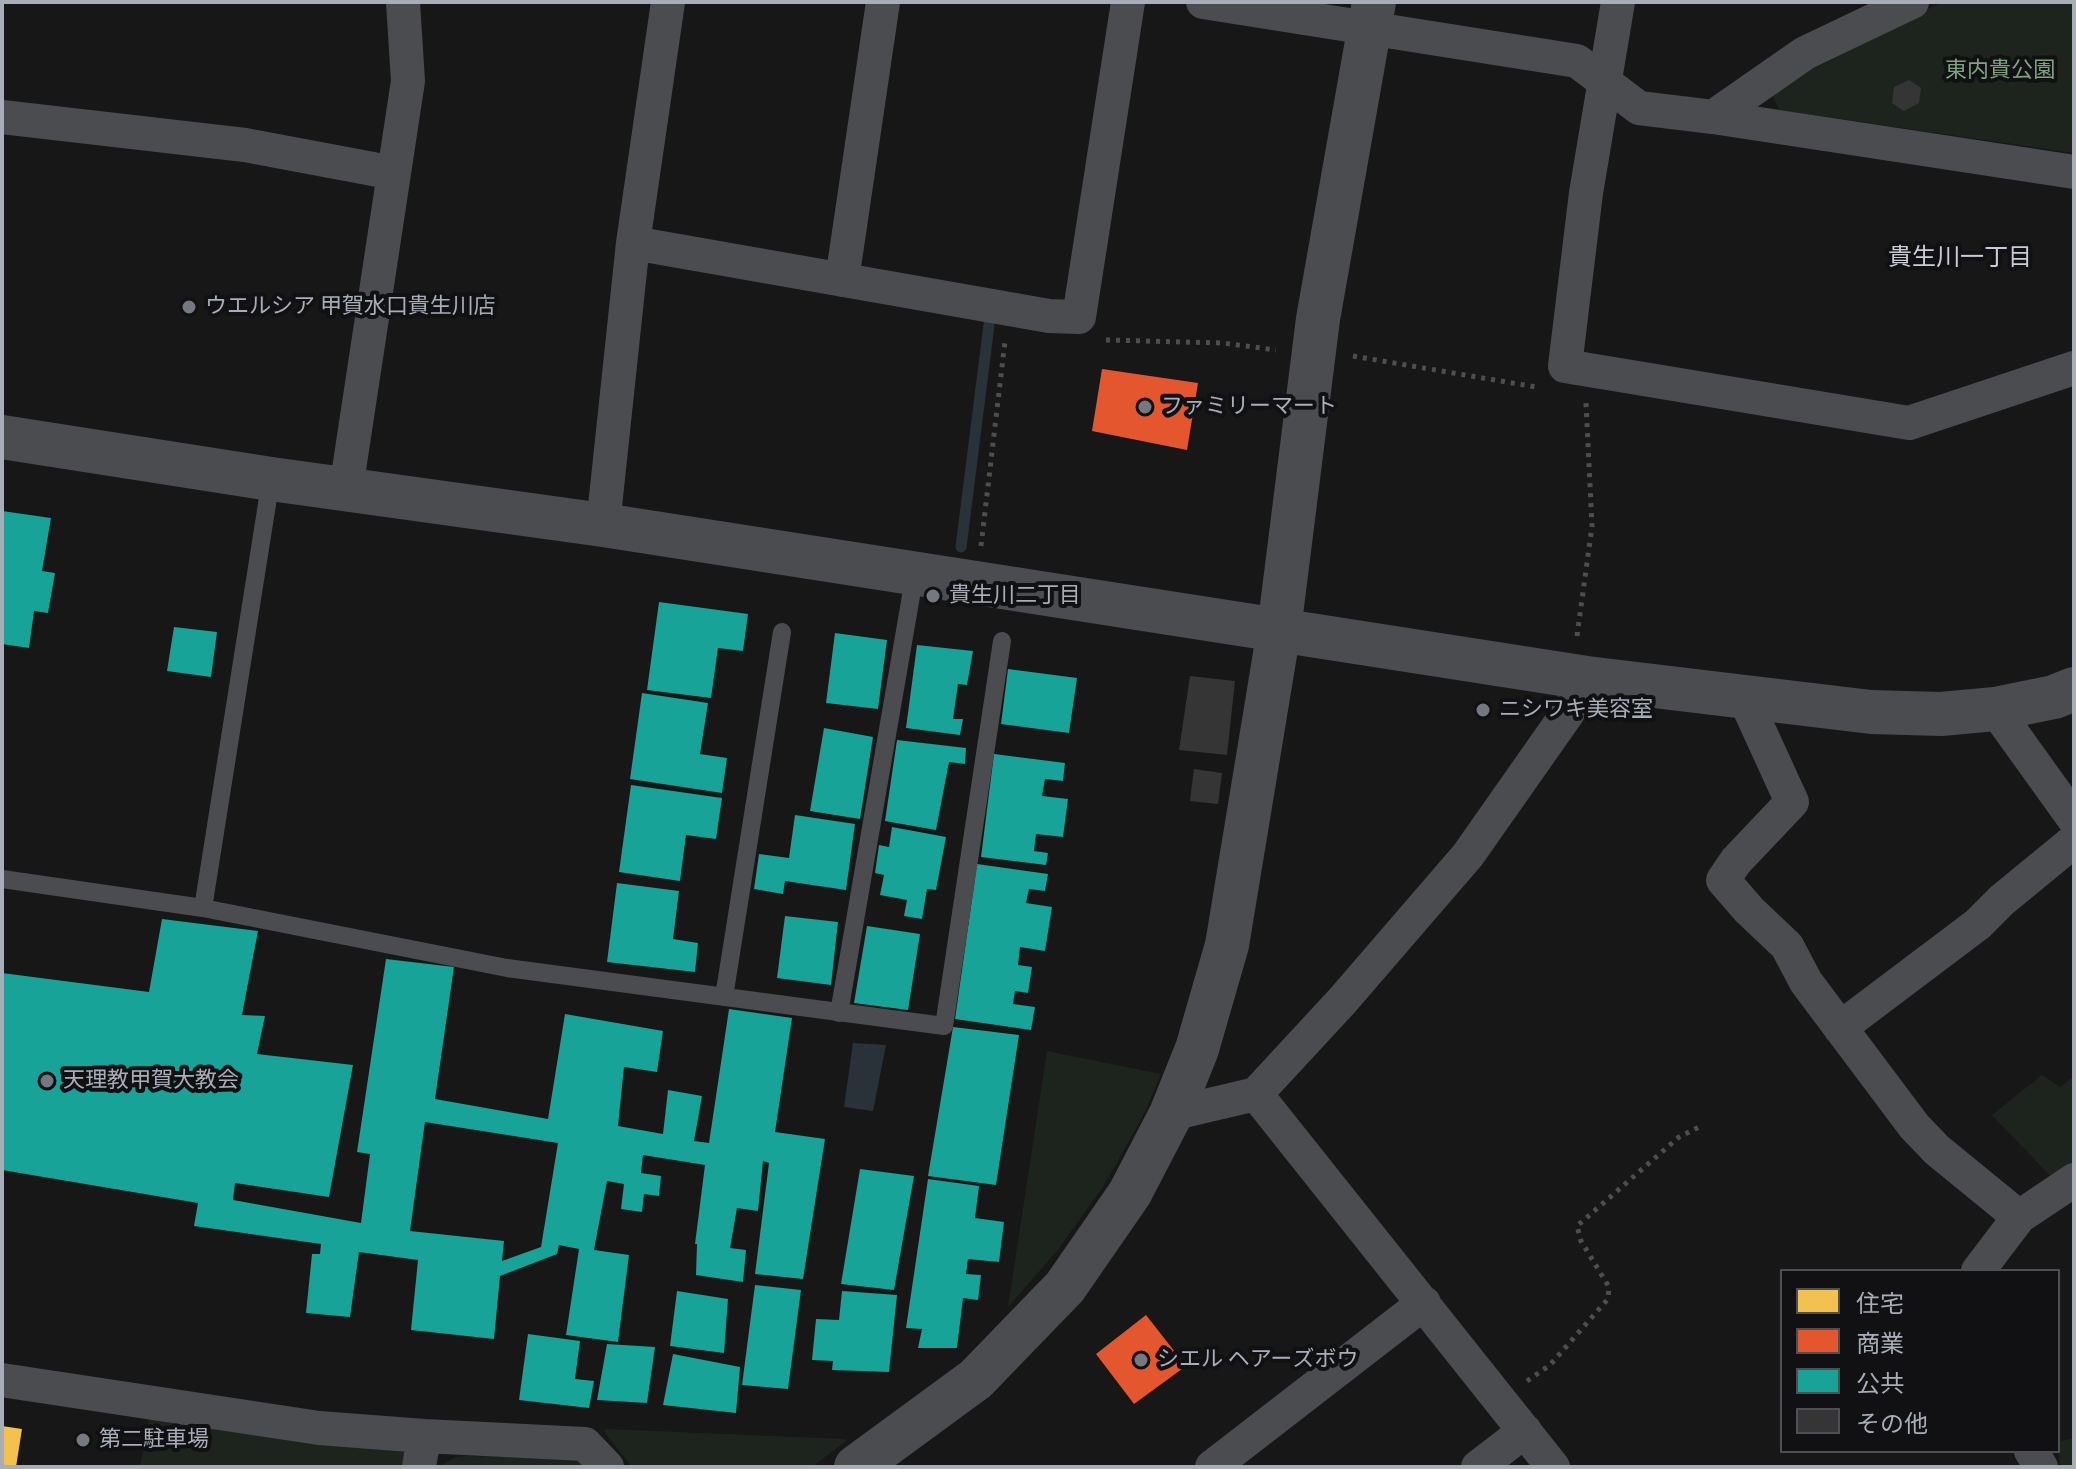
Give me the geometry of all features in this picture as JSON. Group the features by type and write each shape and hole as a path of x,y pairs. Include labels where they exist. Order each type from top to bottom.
{"street":[{"path":"346,489 408,81 403,2"},
{"path":"603,525 633,243 668,2"},
{"path":"842,280 883,2"},
{"path":"633,243 1049,316 1079,317 1128,2"},
{"path":"1203,2 1372,16 1577,61 1639,108 2074,172"},
{"path":"1618,2 1586,193 1578,368 1909,423 2074,368"},
{"path":"1713,117 1805,53 1912,2"},
{"path":"856,1467 976,1379 1065,1287 1130,1193 1171,1114 1197,1049 1227,945 1279,630 1318,319 1372,16"},
{"path":"2,117 245,145 394,173"},
{"path":"2,437 271,479 603,525 1579,677 1871,712 1941,714 1995,709 2054,697 2074,689"},
{"path":"1171,1114 1256,1094 1343,1000 1468,855 1567,714 1579,677"},
{"path":"1744,697 1792,802 1736,861 1723,880 1787,946 1806,982 1914,1126 1937,1150 2019,1217"},
{"path":"1995,709 2074,819"},
{"path":"1840,1028 1978,924 2002,900 2074,841"},
{"path":"1256,1094 1553,1467"},
{"path":"1980,1269 2019,1217 2074,1180"},
{"path":"1212,1467 1424,1303"},
{"path":"2,1380 319,1428 422,1452 585,1444 607,1467"},
{"path":"1478,1467 1525,1431"}],"lane":[{"path":"203,908 271,479"},
{"path":"839,1013 915,573"},
{"path":"724,997 782,632"},
{"path":"2,879 203,908 507,968 944,1026 1002,641"}],"path":[{"path":"981,549 1008,329"},
{"path":"1103,340 1223,343 1278,350"},
{"path":"1345,355 1549,389 1578,368 1586,403 1592,526 1579,677"},
{"path":"1500,1399 1550,1365 1608,1299 1609,1287 1581,1241 1577,1226 1679,1137 1701,1126"}],"green space":[{"name":"東内貴公園","path":"1943,2 2074,2 2074,153 1779,110 1772,94 1815,62"},
{"path":"1047,1051 1161,1074 1143,1116 1103,1187 1057,1251 1008,1307"},
{"path":"2042,1075 2060,1087 2074,1076 2074,1172 2058,1184 1992,1115"},
{"path":"150,1415 402,1444 410,1461 405,1467 140,1467"},
{"path":"605,1429 846,1441 812,1467 632,1467"},
{"path":"2074,1438 2074,1467 2060,1467 2060,1442"},
{"path":"455,1457 576,1459 592,1467 438,1467"}],"shaded area":[{"path":"853,1043 886,1045 873,1111 844,1107"}],"building: 住宅":[{"path":"2,1426 22,1429 16,1467 2,1467"}],"building: 商業":[{"name":"ファミリーマート","path":"1102,369 1198,383 1187,450 1092,431"},
{"name":"シエル ヘアーズボウ","path":"1146,1315 1186,1366 1134,1404 1096,1354"}],"building: 公共":[{"path":"2,511 51,518 42,571 55,573 48,613 34,611 29,648 2,644"},
{"path":"659,602 748,614 743,651 718,648 711,698 647,690"},
{"path":"174,627 217,632 211,677 167,671"},
{"path":"835,633 887,640 878,709 826,703"},
{"path":"917,645 973,651 967,685 958,684 953,719 963,719 960,735 906,728"},
{"path":"1008,669 1077,678 1069,733 1001,724"},
{"path":"642,693 708,703 700,754 727,758 722,793 630,779"},
{"path":"824,728 873,737 860,819 810,811"},
{"path":"897,740 966,748 965,764 949,762 936,830 885,821"},
{"path":"994,754 1065,763 1063,781 1045,779 1042,796 1068,799 1063,837 1036,834 1034,851 1048,853 1046,865 981,857"},
{"path":"631,785 722,798 716,839 686,835 680,881 619,872"},
{"path":"795,815 855,824 846,890 785,881 783,894 754,889 759,854 789,858"},
{"path":"892,827 946,837 936,890 927,889 922,919 904,916 907,900 880,895 884,875 875,873 879,845 889,847"},
{"path":"977,864 1048,874 1045,891 1029,889 1026,903 1052,907 1045,951 1020,947 1018,965 1032,967 1028,993 1015,991 1013,1004 1035,1007 1031,1030 955,1019"},
{"path":"617,883 679,891 673,939 698,943 695,972 607,962"},
{"path":"785,916 838,922 831,985 777,978"},
{"path":"162,919 258,931 242,1015 265,1016 257,1054 353,1065 329,1197 235,1183 233,1200 361,1223 370,1154 357,1152 386,959 454,967 435,1099 548,1119 565,1014 663,1031 657,1072 624,1067 618,1126 663,1134 668,1090 702,1096 694,1141 709,1143 729,1009 792,1018 775,1132 825,1139 803,1279 755,1274 769,1163 763,1161 758,1211 737,1208 730,1248 746,1250 743,1282 696,1275 695,1244 705,1165 643,1155 641,1173 661,1176 659,1196 644,1194 642,1212 621,1209 624,1184 607,1181 594,1250 629,1255 618,1342 566,1335 579,1249 559,1245 557,1254 500,1276 494,1339 411,1330 418,1260 359,1252 350,1317 306,1313 312,1254 320,1254 321,1244 194,1226 198,1203 2,1170 2,973 149,992","holes":["425,1122 558,1143 541,1247 502,1261 504,1241 410,1231"]},
{"path":"867,926 920,934 908,1010 854,1003"},
{"path":"953,1027 1019,1035 996,1185 928,1176"},
{"path":"860,1169 914,1176 894,1290 841,1284"},
{"path":"928,1179 979,1186 975,1218 1004,1222 999,1262 968,1259 966,1274 981,1275 978,1300 963,1298 957,1348 918,1348 922,1329 906,1328"},
{"path":"755,1285 801,1290 788,1389 742,1385"},
{"path":"677,1291 728,1299 724,1353 670,1346"},
{"path":"842,1291 897,1295 889,1372 832,1370 833,1361 812,1360 816,1319 839,1320"},
{"path":"528,1334 580,1341 575,1379 594,1381 589,1408 519,1400"},
{"path":"607,1344 655,1347 647,1403 597,1400"},
{"path":"673,1354 740,1367 736,1413 663,1405"}],"building: その他":[{"path":"1909,80 1921,88 1919,103 1904,111 1892,103 1894,87"},
{"path":"1190,676 1235,681 1227,755 1179,750"},
{"path":"1194,769 1222,773 1218,804 1190,801"}],"waterway":[{"path":"961,547 989,325"}],"place":[{"name":"ウエルシア 甲賀水口貴生川店","path":"189,307"},
{"name":"ファミリーマート","path":"1145,407"},
{"name":"貴生川二丁目","path":"933,596"},
{"name":"ニシワキ美容室","path":"1483,710"},
{"name":"天理教甲賀大教会","path":"47,1081"},
{"name":"シエル ヘアーズボウ","path":"1141,1360"},
{"name":"第二駐車場","path":"83,1440"}],"district":[{"name":"貴生川一丁目","path":"1960,259"}]}
